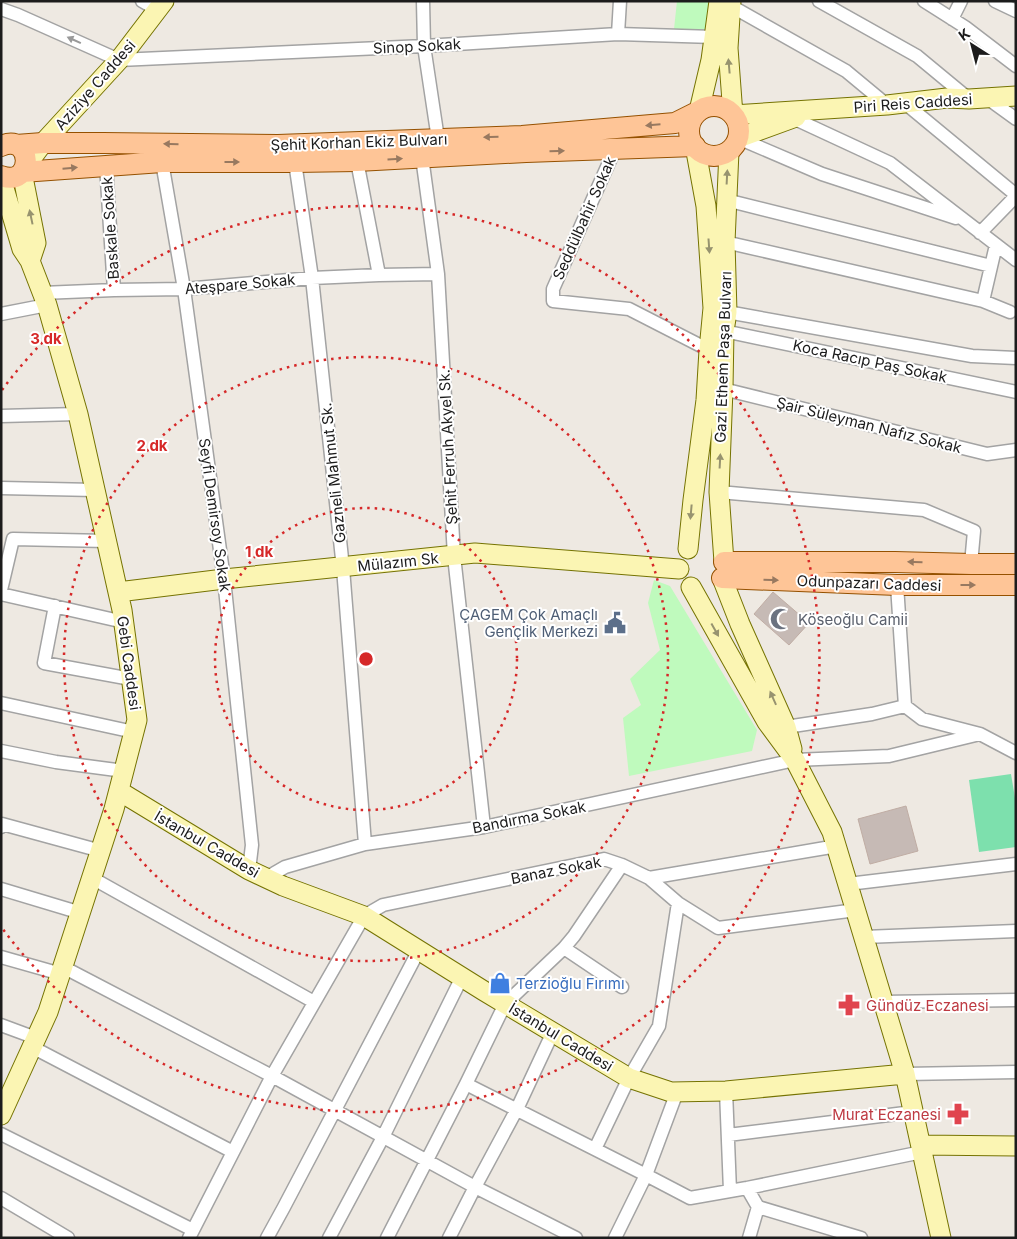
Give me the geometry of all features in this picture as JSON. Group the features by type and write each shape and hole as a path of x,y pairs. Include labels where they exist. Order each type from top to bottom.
{"main road":[{"path":"699,112 711,60 714,37 727,3"},
{"path":"727,3 733,115"},
{"name":"Aziziye Caddesi","path":"23,170 43,143 119,60 155,4"},
{"name":"Piri Reis Caddesi","path":"733,115 906,104 947,98 969,99 1016,96"},
{"path":"713,106 728,110 733,115 738,122 739,130 733,144 722,154 707,154 695,146 691,140 690,124 699,112 713,106"},
{"name":"Piri Reis Caddesi","path":"733,144 811,111"},
{"name":"Şehit Korhan Ekiz Bulvarı","path":"6,144 278,145 522,136 675,123 699,112"},
{"path":"6,144 20,148 24,152 26,162 23,170 36,243 30,261"},
{"name":"Gazi Ethem Paşa Bulvarı","path":"733,144 726,200 727,312 724,331 719,492 723,570 740,624 786,727 795,760"},
{"name":"Şehit Korhan Ekiz Bulvarı","path":"1,177 12,178 23,170 162,162 357,161 695,146"},
{"name":"Gazi Ethem Paşa Bulvarı","path":"688,549 706,400 713,308 706,206 695,146"},
{"name":"Gebi Caddesi","path":"1,177 6,213 22,249 30,261 44,299 78,414 124,622 137,720 114,809 48,1012 34,1042 7,1088 1,1115"},
{"path":"702,544 710,545 717,549 722,555 723,570 718,584 712,588 698,590 685,583 679,569 683,554 688,549 702,544"},
{"name":"Mülazım Sk","path":"118,592 475,554 679,569"},
{"name":"Odunpazarı Caddesi","path":"723,570 895,562 1016,564"},
{"name":"Odunpazarı Caddesi","path":"723,570 897,585 1016,585"},
{"name":"Gazi Ethem Paşa Bulvarı","path":"691,587 767,722 795,760 832,832 905,1074 941,1238"},
{"name":"İstanbul Caddesi","path":"119,791 249,870 283,886 364,916 505,1004 629,1078 671,1092 677,1092 726,1091 905,1074"},
{"path":"921,1149 1016,1146"}],"street":[{"path":"423,1 424,46 438,139"},
{"path":"618,34 620,1"},
{"path":"818,1 917,56 969,99"},
{"path":"924,1 965,27 1016,66"},
{"path":"952,19 962,1"},
{"path":"995,1 1016,11"},
{"path":"727,3 846,71 887,105"},
{"path":"1,9 18,14 119,60"},
{"name":"Sinop Sokak","path":"119,60 424,46 618,34 714,37"},
{"path":"988,98 1016,119"},
{"path":"906,104 1016,195 980,233"},
{"path":"793,118 890,163 1016,260"},
{"path":"733,144 965,221"},
{"name":"Seddülbahir Sokak","path":"615,149 553,289 553,301 628,309 709,350"},
{"name":"Şehit Ferruh Akyel Sk.","path":"422,157 438,274 454,556 484,827"},
{"path":"357,161 380,275"},
{"name":"Seyfi Demirsoy Sokak","path":"162,162 184,290 224,580 252,845 249,870"},
{"name":"Gazneli Mahmut Sk.","path":"294,162 312,278 343,568 365,844"},
{"name":"Baskale Sokak","path":"106,165 114,290"},
{"path":"726,200 991,266"},
{"path":"725,242 983,302 1010,312"},
{"path":"983,302 996,245"},
{"name":"Ateşpare Sokak","path":"1,314 44,299 114,290 184,290 312,278 438,274"},
{"path":"727,312 972,356 1016,358"},
{"name":"Koca Racıp Paş Sokak","path":"724,331 1016,392"},
{"name":"Şair Süleyman Nafız Sokak","path":"723,389 988,454 1016,450"},
{"path":"1,416 78,414"},
{"path":"1,488 95,490"},
{"path":"719,492 924,510 974,531 971,564"},
{"path":"1,590 7,538 106,541"},
{"path":"897,585 905,706 922,720 980,734 1016,753"},
{"path":"1,594 124,622"},
{"path":"55,606 44,663 132,679"},
{"path":"1,702 134,732"},
{"path":"786,727 872,714 905,706"},
{"name":"Bandırma Sokak","path":"266,878 284,867 365,844 484,827 795,760 889,756 980,734"},
{"path":"1,751 56,762 124,772"},
{"path":"1,827 2,824 101,851"},
{"path":"649,878 837,846"},
{"name":"Banaz Sokak","path":"364,916 382,905 604,859 649,878 678,903 718,928 856,910"},
{"path":"848,884 1016,864"},
{"path":"387,1238 505,1004 564,948 622,865"},
{"path":"92,878 314,1002"},
{"path":"1,889 81,913"},
{"path":"595,1149 629,1078 659,1026 678,903"},
{"path":"1,1134 191,1234 272,1076 364,916"},
{"path":"864,937 1016,931"},
{"path":"564,948 622,987"},
{"path":"267,1238 419,950"},
{"path":"1,957 62,970 272,1076 475,1187 576,1238"},
{"path":"329,1238 383,1137 462,977"},
{"path":"883,1002 1016,1000"},
{"path":"1,1025 233,1152"},
{"path":"449,1238 517,1109 553,1032"},
{"path":"905,1074 1016,1072"},
{"path":"466,1084 690,1198 747,1188 921,1149"},
{"path":"726,1091 730,1191"},
{"path":"615,1238 646,1175 677,1092"},
{"path":"728,1135 913,1112"},
{"path":"747,1188 758,1207 861,1238"},
{"path":"1,1198 68,1238"},
{"path":"749,1238 758,1207"}],"green space":[{"path":"677,1 709,1 706,31 674,29"},
{"path":"654,580 670,586 757,730 752,751 629,776 623,718 641,705 630,679 660,650 648,603"},
{"path":"1011,774 1016,804 1016,847 979,852 969,780"}],"building":[{"name":"Köseoğlu Camii","path":"773,592 809,623 789,645 754,614"},
{"path":"906,806 918,851 870,864 858,819"}],"place":[{"name":"Köseoğlu Camii","path":"781,619"},
{"name":"ÇAGEM Çok Amaçlı Gençlik Merkezi","path":"615,623"},
{"name":"Terzioğlu Fırımı","path":"500,983"},
{"name":"Gündüz Eczanesi","path":"849,1005"},
{"name":"Murat Eczanesi","path":"958,1114"}]}
